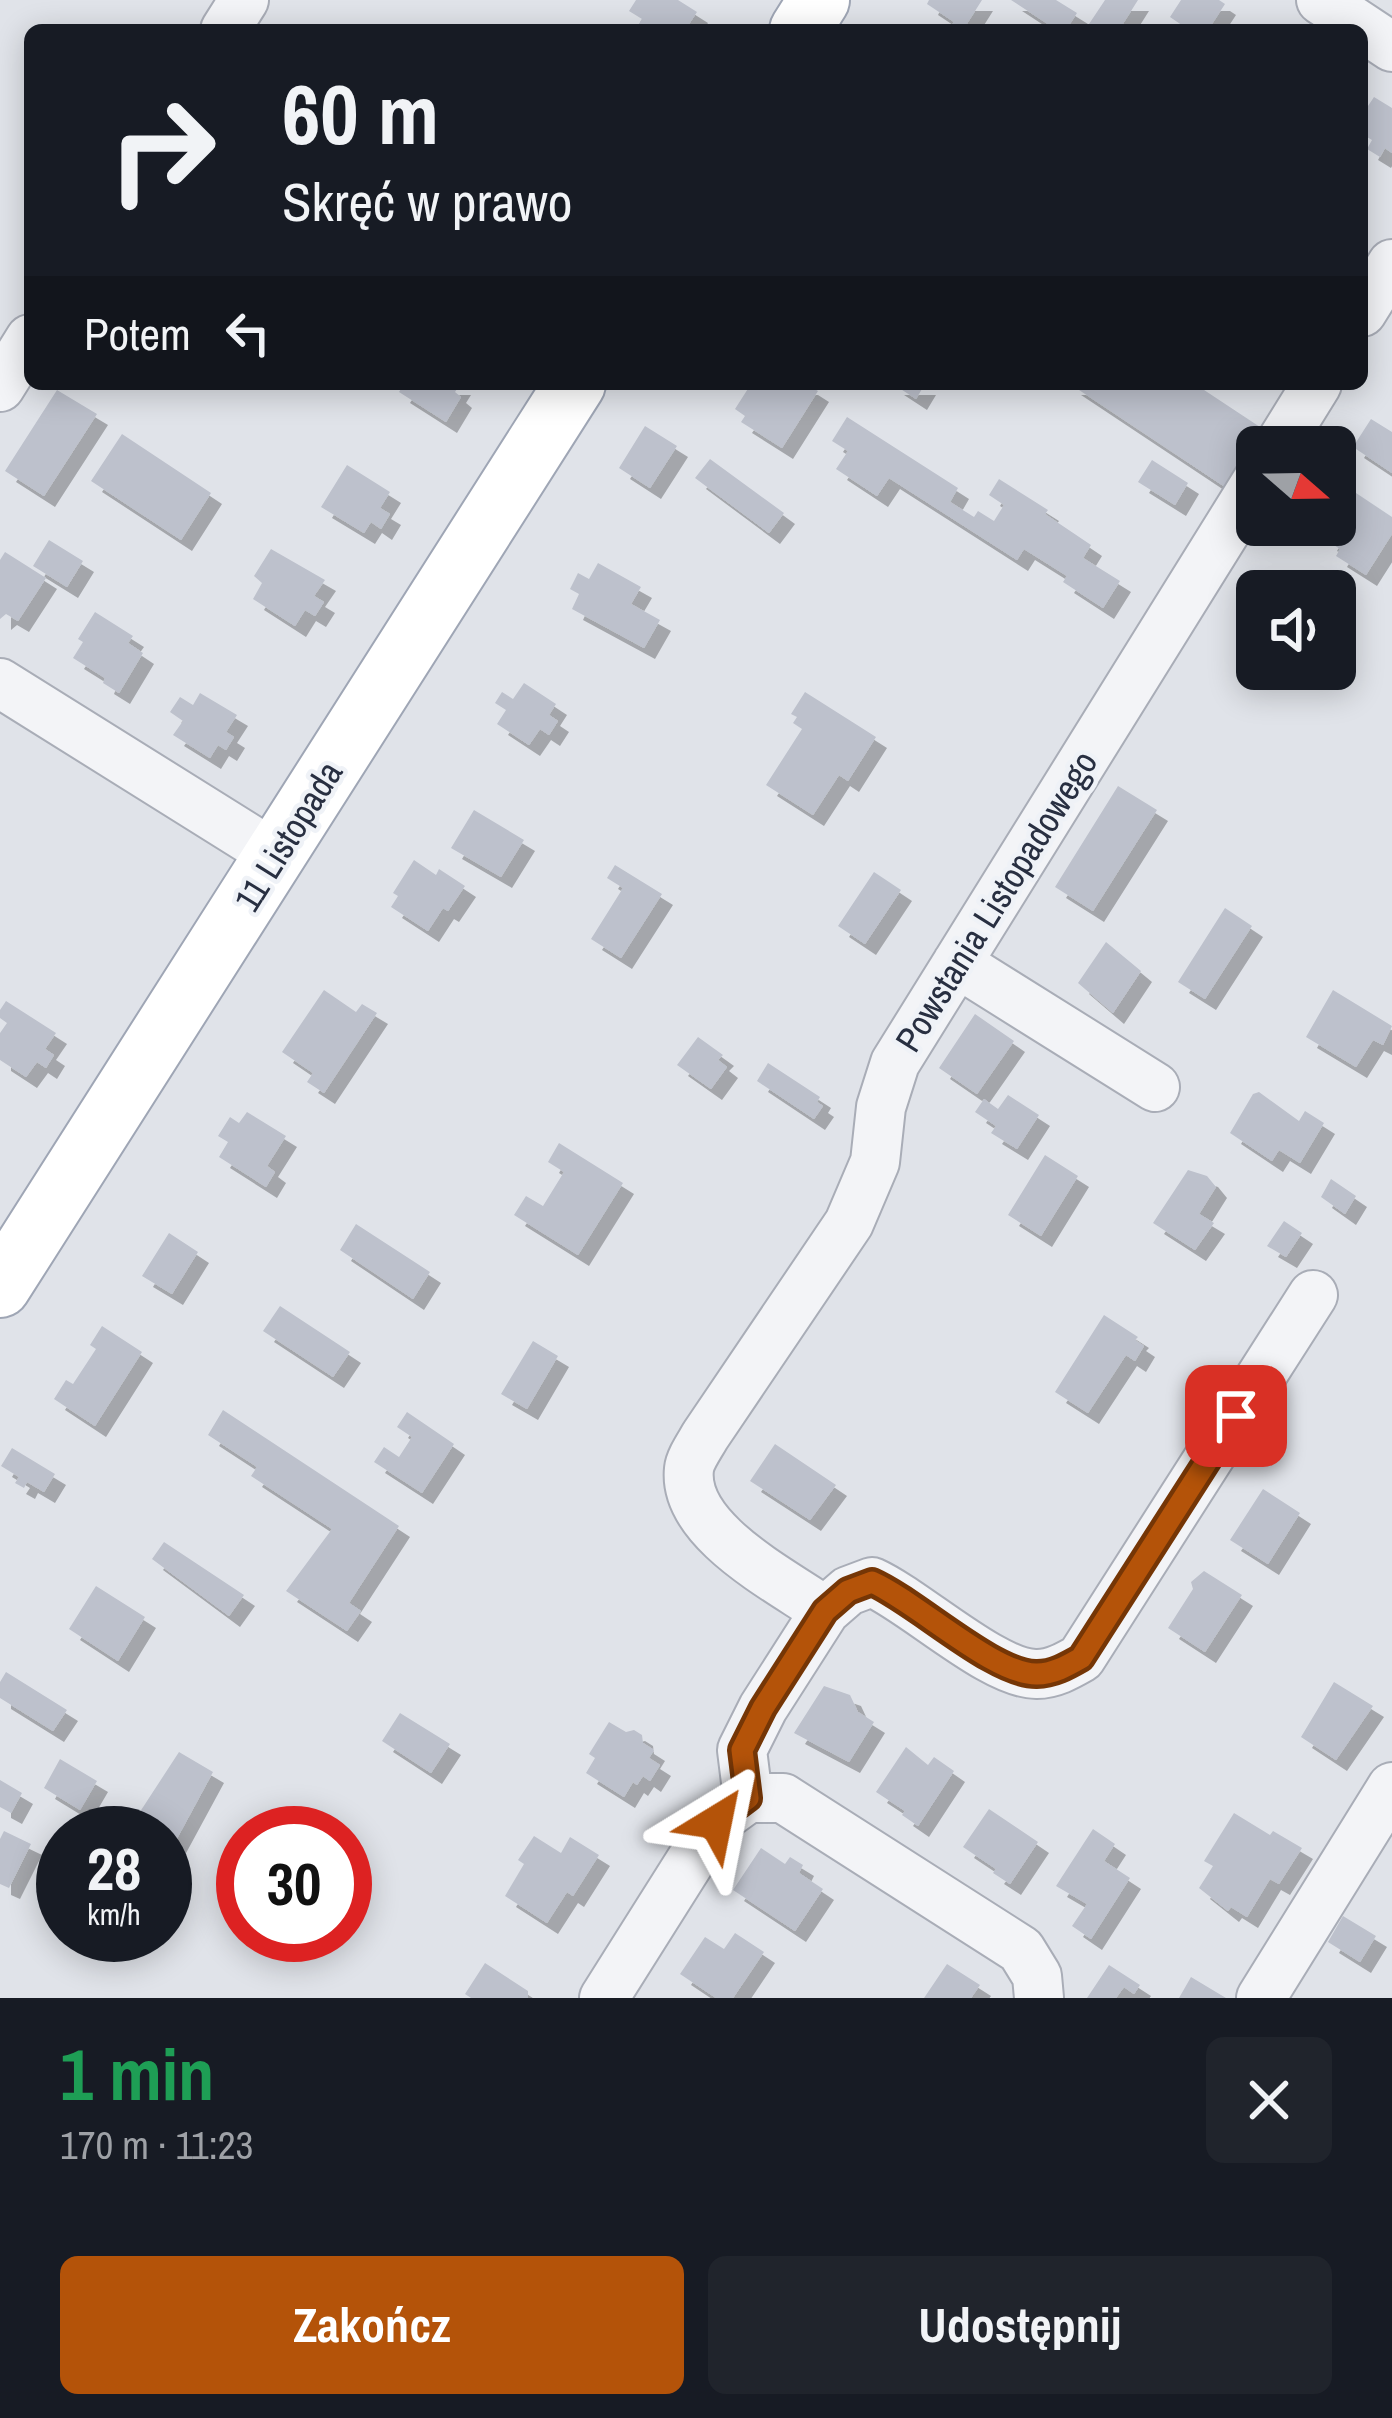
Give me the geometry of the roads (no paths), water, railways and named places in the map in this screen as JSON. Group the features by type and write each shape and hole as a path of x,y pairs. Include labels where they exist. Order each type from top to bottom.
{"main road":[{"name":"11 Listopada","path":"0,1287 571,390"}],"street":[{"path":"1321,0 1358,24"},
{"path":"1368,302 1392,264"},
{"path":"0,387 24,349"},
{"path":"1291,426 1313,390"},
{"name":"Powstania Listopadowego","path":"825,1611 707,1527 693,1501 688,1467 849,1223 875,1162 881,1107 895,1063 1236,515"},
{"path":"0,683 275,855"},
{"path":"958,963 1155,1088"},
{"path":"748,1798 742,1750 825,1611 848,1591 872,1582 895,1593 1010,1670 1036,1674 1058,1670 1081,1658 1313,1295"},
{"path":"1261,1998 1392,1787"},
{"path":"604,1998 716,1822 748,1798 784,1798 1021,1950 1037,1976 1039,1998"}]}
